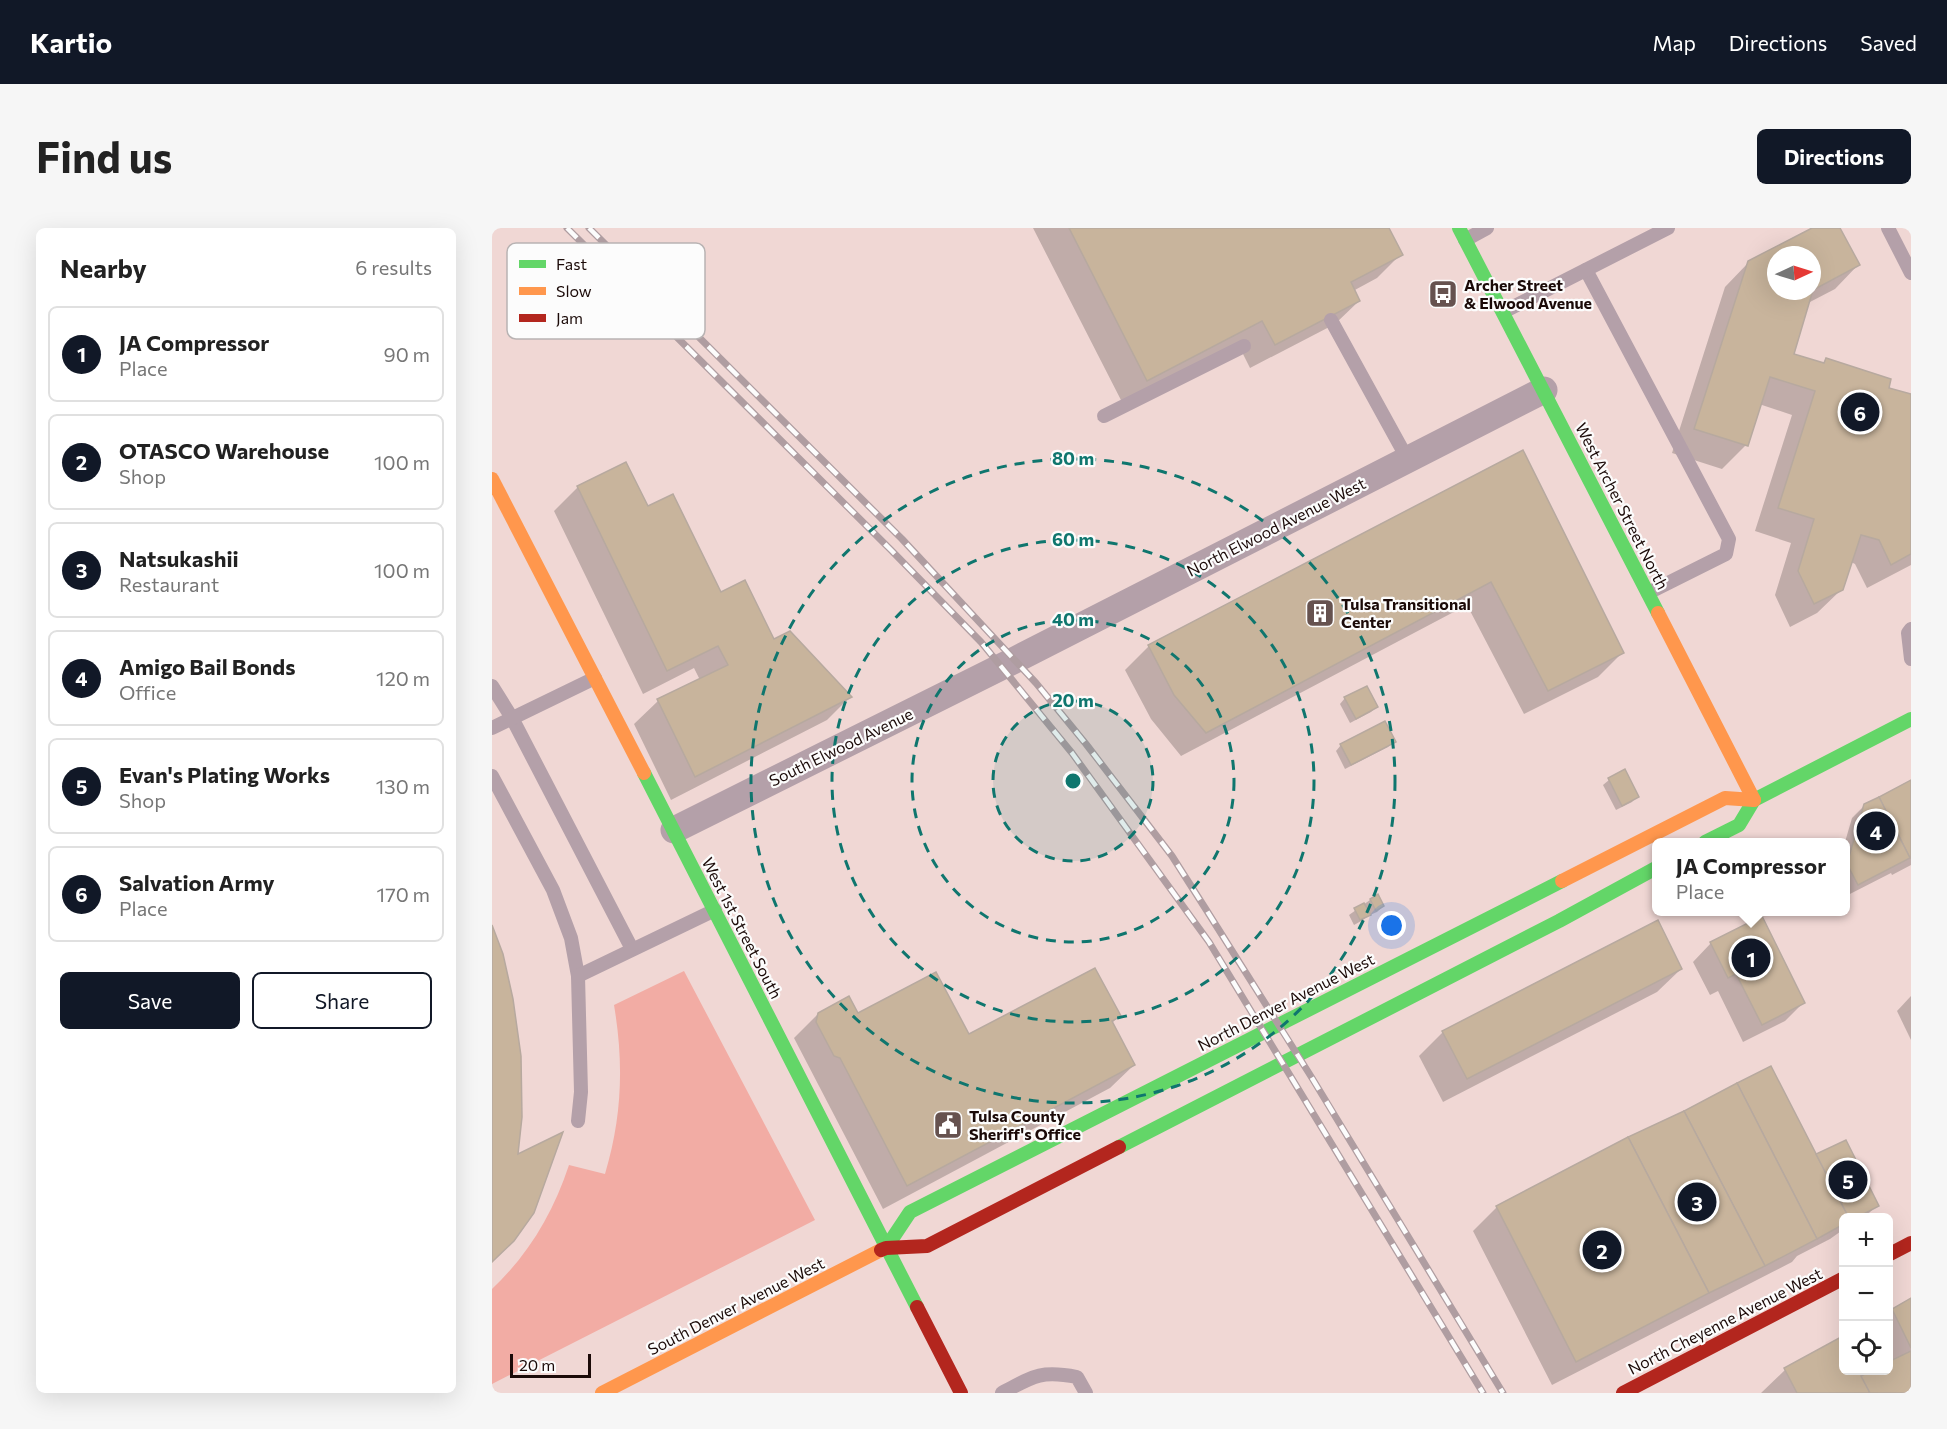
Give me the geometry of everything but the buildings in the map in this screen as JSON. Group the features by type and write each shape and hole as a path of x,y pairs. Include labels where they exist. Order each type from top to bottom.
{"main road":[{"name":"West Archer Street North","path":"1462,234 1754,800"},
{"name":"West 1st Street South","path":"492,479 961,1393"},
{"path":"1714,838 1739,825 1754,800 1911,719"},
{"name":"North Denver Avenue West","path":"1028,1152 1710,805 1725,798 1754,800"},
{"name":"South Denver Avenue West","path":"602,1393 886,1248 927,1246 1559,921 1652,870"},
{"name":"South Denver Avenue West","path":"886,1248 910,1212 1028,1152"},
{"path":"1893,1252 1911,1243"},
{"name":"North Cheyenne Avenue West","path":"1623,1393 1839,1281"}],"street":[{"name":"North Elwood Avenue West","path":"1008,664 1544,390"},
{"name":"South Elwood Avenue","path":"674,830 1008,664"}],"lane":[{"path":"1462,234 1487,228"},
{"path":"1503,312 1668,228"},
{"path":"1888,228 1911,273"},
{"path":"1586,270 1728,539 1726,554 1648,593"},
{"path":"1330,320 1408,460"},
{"path":"1104,416 1244,346"},
{"path":"1911,628 1908,633 1911,659"},
{"path":"492,728 595,678"},
{"path":"492,686 512,718 632,949"},
{"path":"492,776 552,890 571,938 578,976 581,1092 578,1121"},
{"path":"578,976 715,910"},
{"path":"1002,1393 1029,1378 1054,1372 1077,1377 1086,1393"}],"shaded area":[{"path":"684,971 815,1220 492,1384 492,1289 517,1262 538,1232 563,1183 569,1165 605,1174 615,1132 620,1090 619,1048 614,1005"}],"railway":[{"path":"567,228 582,243"},
{"path":"589,228 604,243"},
{"path":"679,339 981,642 1072,753 1209,942 1483,1393"},
{"path":"701,339 902,539 1036,683 1172,856 1312,1078 1503,1393"}],"traffic: fast":[{"path":"1459,228 1658,613"},
{"path":"1713,838 1739,825 1754,800 1911,719"},
{"path":"644,773 917,1307"},
{"path":"1119,1147 1559,921 1652,870"},
{"path":"886,1248 910,1212 1562,881"}],"traffic: slow":[{"path":"492,479 644,773"},
{"path":"1658,613 1754,800"},
{"path":"1562,881 1725,798 1754,800"},
{"path":"602,1393 881,1250"}],"traffic: jam":[{"path":"881,1250 927,1246 1119,1147"},
{"path":"1893,1252 1911,1243"},
{"path":"1623,1393 1839,1281"},
{"path":"917,1307 961,1393"}],"place":[{"name":"Archer Street & Elwood Avenue","path":"1443,294"},
{"name":"Salvation Army","path":"1860,412"},
{"name":"Tulsa Transitional Center","path":"1320,613"},
{"name":"Amigo Bail Bonds","path":"1876,831"},
{"name":"JA Compressor","path":"1751,958"},
{"name":"Tulsa County Sheriff's Office","path":"948,1125"},
{"name":"Evan's Plating Works","path":"1848,1180"},
{"name":"Natsukashii","path":"1697,1202"},
{"name":"OTASCO Warehouse","path":"1602,1250"}]}
